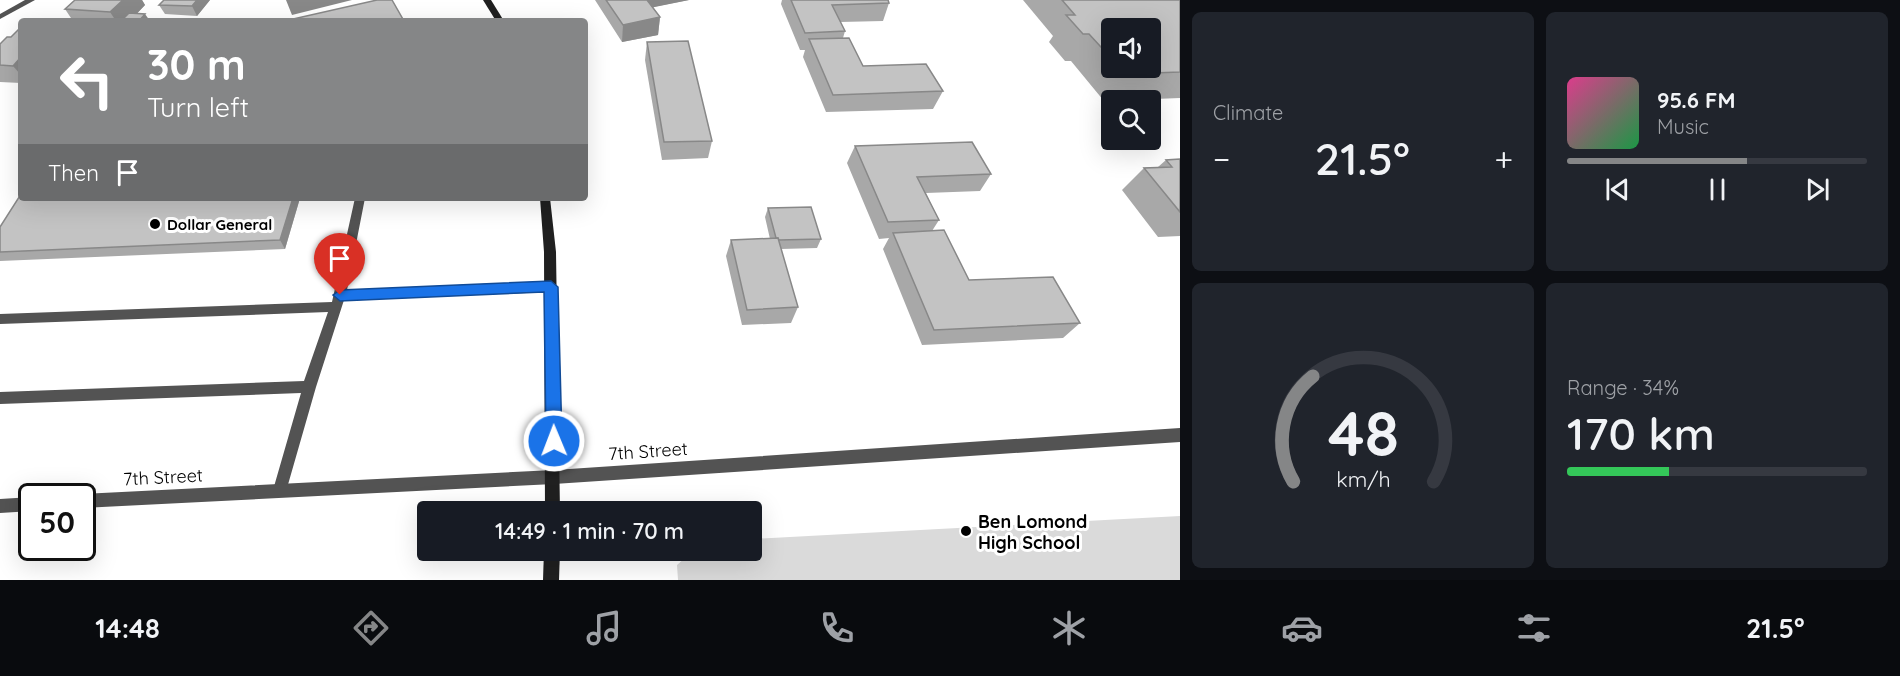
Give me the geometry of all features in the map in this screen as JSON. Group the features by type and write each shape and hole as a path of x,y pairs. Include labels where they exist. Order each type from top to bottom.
{"main road":[{"path":"487,0 498,18"},
{"path":"545,201 551,287 553,501"},
{"path":"550,580 551,561"}],"street":[{"path":"0,17 31,0"},
{"path":"280,490 309,387 337,301 359,201"},
{"path":"0,319 551,287"},
{"path":"0,398 309,387"},
{"name":"7th Street","path":"96,500 554,477 1180,435"},
{"path":"0,506 18,505"}],"shaded area":[{"name":"Ben Lomond High School","path":"1180,516 1180,580 678,580 677,565 682,561 762,561 762,538"}],"building":[{"path":"75,0 123,0 110,12 65,9"},
{"path":"164,0 197,0 192,6 159,5"},
{"path":"377,0 392,0 402,18 297,18"},
{"path":"606,0 647,0 660,17 623,25"},
{"path":"791,0 888,0 889,3 832,5 845,31 805,33"},
{"path":"1062,0 1180,0 1180,72 1161,73 1161,18 1101,18 1101,47 1089,34 1083,34 1066,15 1075,15"},
{"path":"129,13 145,14 142,18 124,18"},
{"path":"18,30 18,60 13,66 0,65 0,44 7,37 11,37"},
{"path":"849,38 863,66 926,64 943,91 833,95 809,39"},
{"path":"688,41 712,141 664,142 647,42"},
{"path":"972,142 991,174 917,177 939,220 888,222 855,146"},
{"path":"1180,159 1180,212 1144,168 1172,167 1166,160"},
{"name":"Dollar General","path":"18,199 18,201 292,201 280,240 0,252 0,227"},
{"path":"811,207 821,239 779,240 776,238 768,208"},
{"path":"944,230 969,280 1053,277 1080,323 934,330 893,233"},
{"path":"778,238 798,307 747,310 731,240"}],"place":[{"name":"Dollar General","path":"155,224"},
{"name":"Ben Lomond High School","path":"966,531"}],"route":[{"path":"340,295 551,287 554,441"}]}
